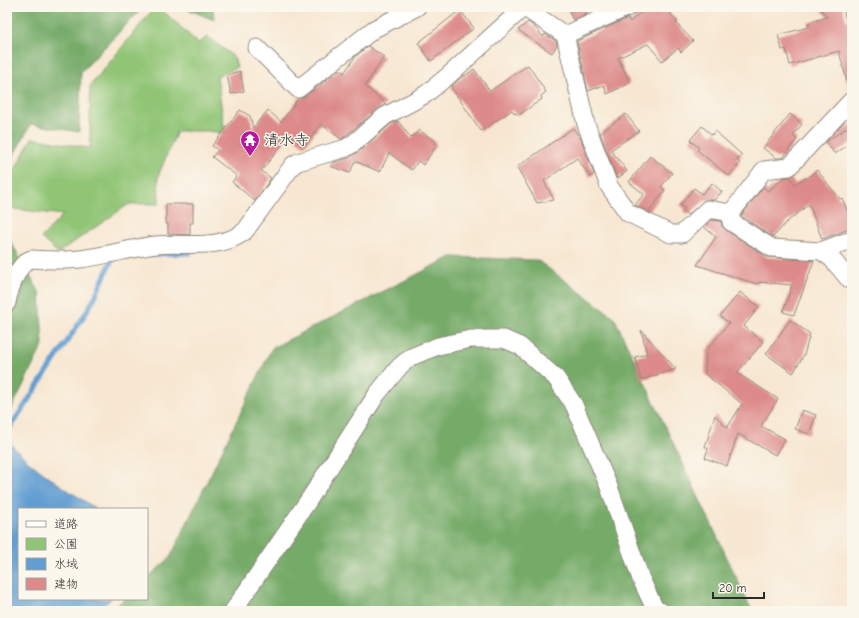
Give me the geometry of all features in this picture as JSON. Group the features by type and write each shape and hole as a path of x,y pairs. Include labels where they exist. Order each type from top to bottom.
{"street":[{"path":"257,48 298,88 374,29 417,7"},
{"path":"7,303 14,278 27,261 31,259 81,259 166,244 215,244 238,236 245,231 293,165 298,162 346,148 354,143 385,116 426,94 525,7 565,35 586,124 609,186 628,213 671,234 682,234 708,209 731,213"},
{"path":"565,35 628,7"},
{"path":"852,100 789,167 764,170 731,213 732,222 772,248 821,251 852,241"},
{"path":"821,251 832,259 852,281"},
{"path":"233,611 310,498 377,394 400,366 411,357 438,346 471,339 504,339 520,346 556,378 574,405 609,487 641,579 655,610 660,611"}],"green space":[{"path":"7,7 143,7 81,72 79,132 31,124 7,167"},
{"path":"155,7 159,7 198,43 208,37 234,57 237,68 217,76 225,133 209,131 177,131 158,176 159,204 129,204 58,253 41,238 63,215 15,209 7,204 7,184 32,138 90,148 90,86"},
{"path":"182,7 213,7 214,20"},
{"path":"7,235 40,293 43,345 7,418"},
{"path":"451,257 537,260 614,317 752,611 111,611 123,600 148,600 148,577 170,558 272,348"}],"water":[{"path":"7,442 9,442 39,470 94,508 18,508 18,600 110,600 97,611 7,611"}],"building":[{"path":"578,7 584,7 587,14 573,20 569,12"},
{"path":"646,7 665,7 677,21 676,23 693,41 681,52 678,48 662,61 648,44 618,58 630,83 607,94 604,85 588,91 577,41 628,18 630,22"},
{"path":"819,7 843,7 846,21 852,19 852,81 847,82 839,51 790,65 786,49 782,50 778,35 809,27 808,23 827,17"},
{"path":"460,10 474,28 431,61 418,43"},
{"path":"528,22 535,27 543,37 545,34 556,41 557,45 552,53 518,30"},
{"path":"368,46 384,57 365,86 386,104 379,108 342,139 321,124 305,146 290,135 261,171 271,178 255,201 232,182 237,176 212,157 218,150 212,146 240,110 250,116 253,128 268,110 281,122 298,99 304,97 340,69 344,73 355,57"},
{"path":"528,65 546,92 541,96 542,99 519,115 516,113 515,114 512,110 481,131 451,87 464,75 465,76 474,69 490,91"},
{"path":"240,71 244,91 231,94 227,75"},
{"path":"626,114 639,131 611,150 627,171 617,179 600,133"},
{"path":"790,114 802,124 793,136 797,139 783,158 776,158 763,148"},
{"path":"398,121 411,138 419,130 436,142 435,143 437,145 423,165 418,161 412,170 389,153 380,172 355,161 350,173 330,166 332,163 349,158 391,124"},
{"path":"852,124 852,142 835,154 826,142"},
{"path":"702,126 712,135 715,131 742,155 737,160 740,163 729,176 697,150 699,148 690,140"},
{"path":"573,128 581,139 594,174 590,177 577,158 544,181 554,200 537,203 517,167"},
{"path":"650,156 672,173 661,187 665,190 649,212 635,205 644,194 629,182"},
{"path":"817,170 840,199 842,198 848,212 852,211 852,228 822,239 809,204 787,222 773,237 741,216 763,187 768,191 784,178 789,177 795,184 805,178 806,179"},
{"path":"712,183 722,192 714,200 705,200 688,215 683,211 685,209 680,205 694,188 702,194"},
{"path":"166,204 193,204 193,223 190,223 190,235 168,234 168,224 166,224"},
{"path":"711,220 721,221 722,226 726,230 767,257 814,261 794,315 783,312 792,285 759,282 757,284 697,265 716,237 704,227"},
{"path":"740,292 759,307 744,326 763,342 737,373 778,399 761,426 785,439 775,455 738,434 727,466 705,458 708,448 705,447 715,415 727,428 742,404 705,374 706,351 729,323 720,316"},
{"path":"790,320 810,334 804,355 793,373 766,354"},
{"path":"641,330 676,369 641,380 635,357 647,354"},
{"path":"802,410 816,415 809,434 795,429"}],"waterway":[{"path":"150,254 190,253"},
{"path":"7,432 82,319 94,299 111,262 115,258"}],"place":[{"name":"清水寺","path":"250,157"}]}
